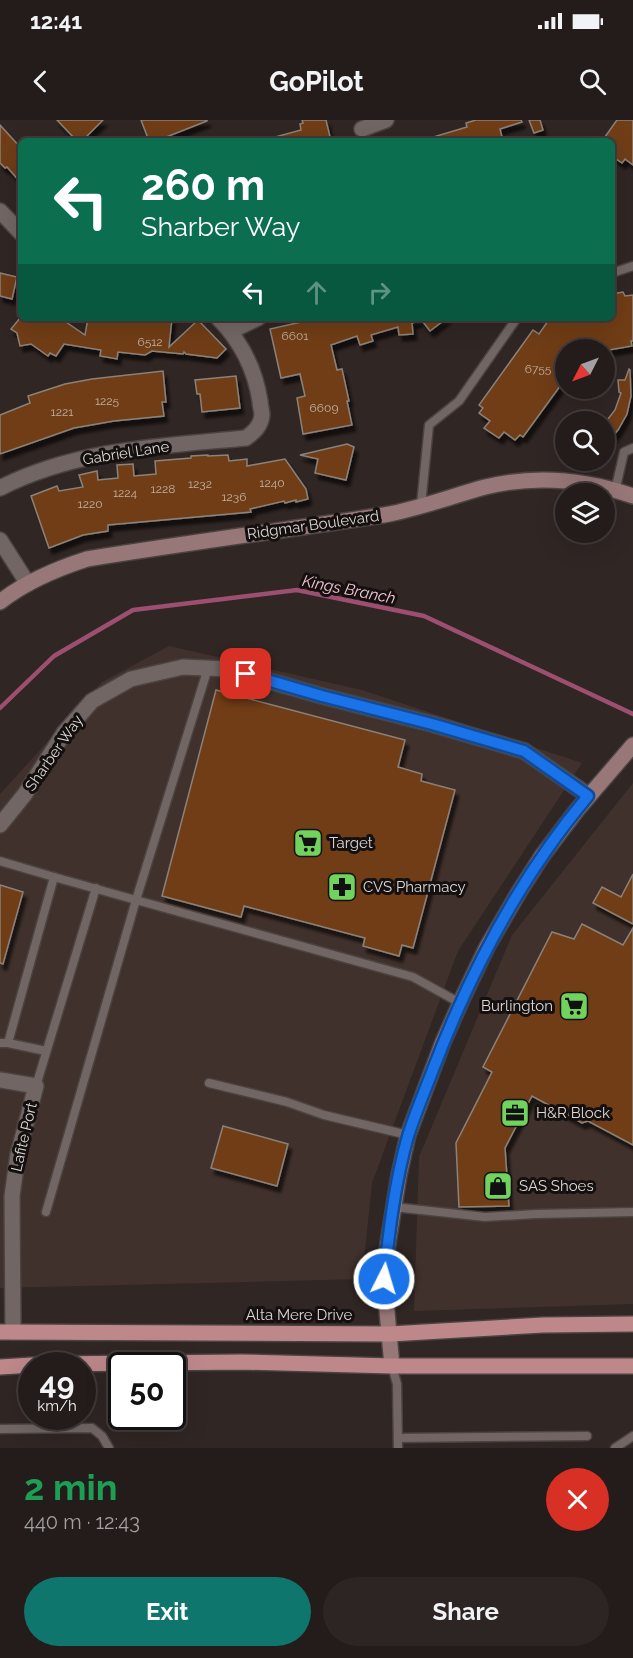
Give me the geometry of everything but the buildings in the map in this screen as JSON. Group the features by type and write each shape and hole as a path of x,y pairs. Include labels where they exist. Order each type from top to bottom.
{"main road":[{"name":"Ridgmar Boulevard","path":"0,602 28,584 64,566 87,559 388,514 487,487 519,481 560,480 579,483"},
{"name":"Ridgmar Boulevard","path":"615,491 633,496"},
{"path":"392,1366 384,1279 388,1243 408,1135 443,1042 487,947 519,891 542,856 588,796 633,745"},
{"name":"Alta Mere Drive","path":"6,1332 390,1334 543,1325 633,1324"},
{"path":"0,1367 49,1364 231,1362 392,1366 633,1366"}],"street":[{"path":"362,130 386,120"},
{"path":"0,211 18,230"},
{"path":"221,321 231,331 252,321"},
{"name":"Gabriel Lane","path":"0,488 56,465 105,453 246,438 259,425 262,415 258,391 246,357 231,331"},
{"path":"0,540 28,584"},
{"name":"Sharber Way","path":"0,825 25,794 64,733 92,701 131,680 183,666 227,669 524,751 588,796"},
{"path":"0,1080 36,1086"},
{"name":"Lafite Port","path":"6,1332 12,1196 18,1154 36,1086"}],"lane":[{"path":"615,272 633,266"},
{"path":"421,505 429,425 459,401 515,321"},
{"path":"615,491 624,452 633,448"},
{"path":"46,1212 136,900 208,668"},
{"path":"0,861 413,977 460,1003"},
{"path":"46,1051 4,1043 54,877"},
{"path":"36,1086 96,888"},
{"path":"209,1083 287,1102 324,1115 408,1135"},
{"path":"394,1207 485,1217 633,1212"},
{"path":"392,1366 397,1384 398,1443 587,1436"},
{"path":"0,1429 92,1428 102,1436 109,1448"},
{"path":"615,1448 633,1436"}],"shaded area":[{"path":"169,646 362,690 582,763 458,951 372,1183 362,1279 0,1288 0,794 102,682"},
{"path":"633,783 633,1304 414,1311 419,1157 512,935"}],"waterway":[{"name":"Kings Branch","path":"0,708 54,656 133,610 297,590 424,616 633,714"}],"place":[{"name":"Target","path":"308,843"},
{"name":"CVS Pharmacy","path":"342,887"},
{"name":"Burlington","path":"574,1006"},
{"name":"H&R Block","path":"515,1113"},
{"name":"SAS Shoes","path":"498,1186"}],"route":[{"path":"246,674 524,751 588,796 542,856 519,891 487,947 443,1042 408,1135 399,1174 384,1279"}]}
